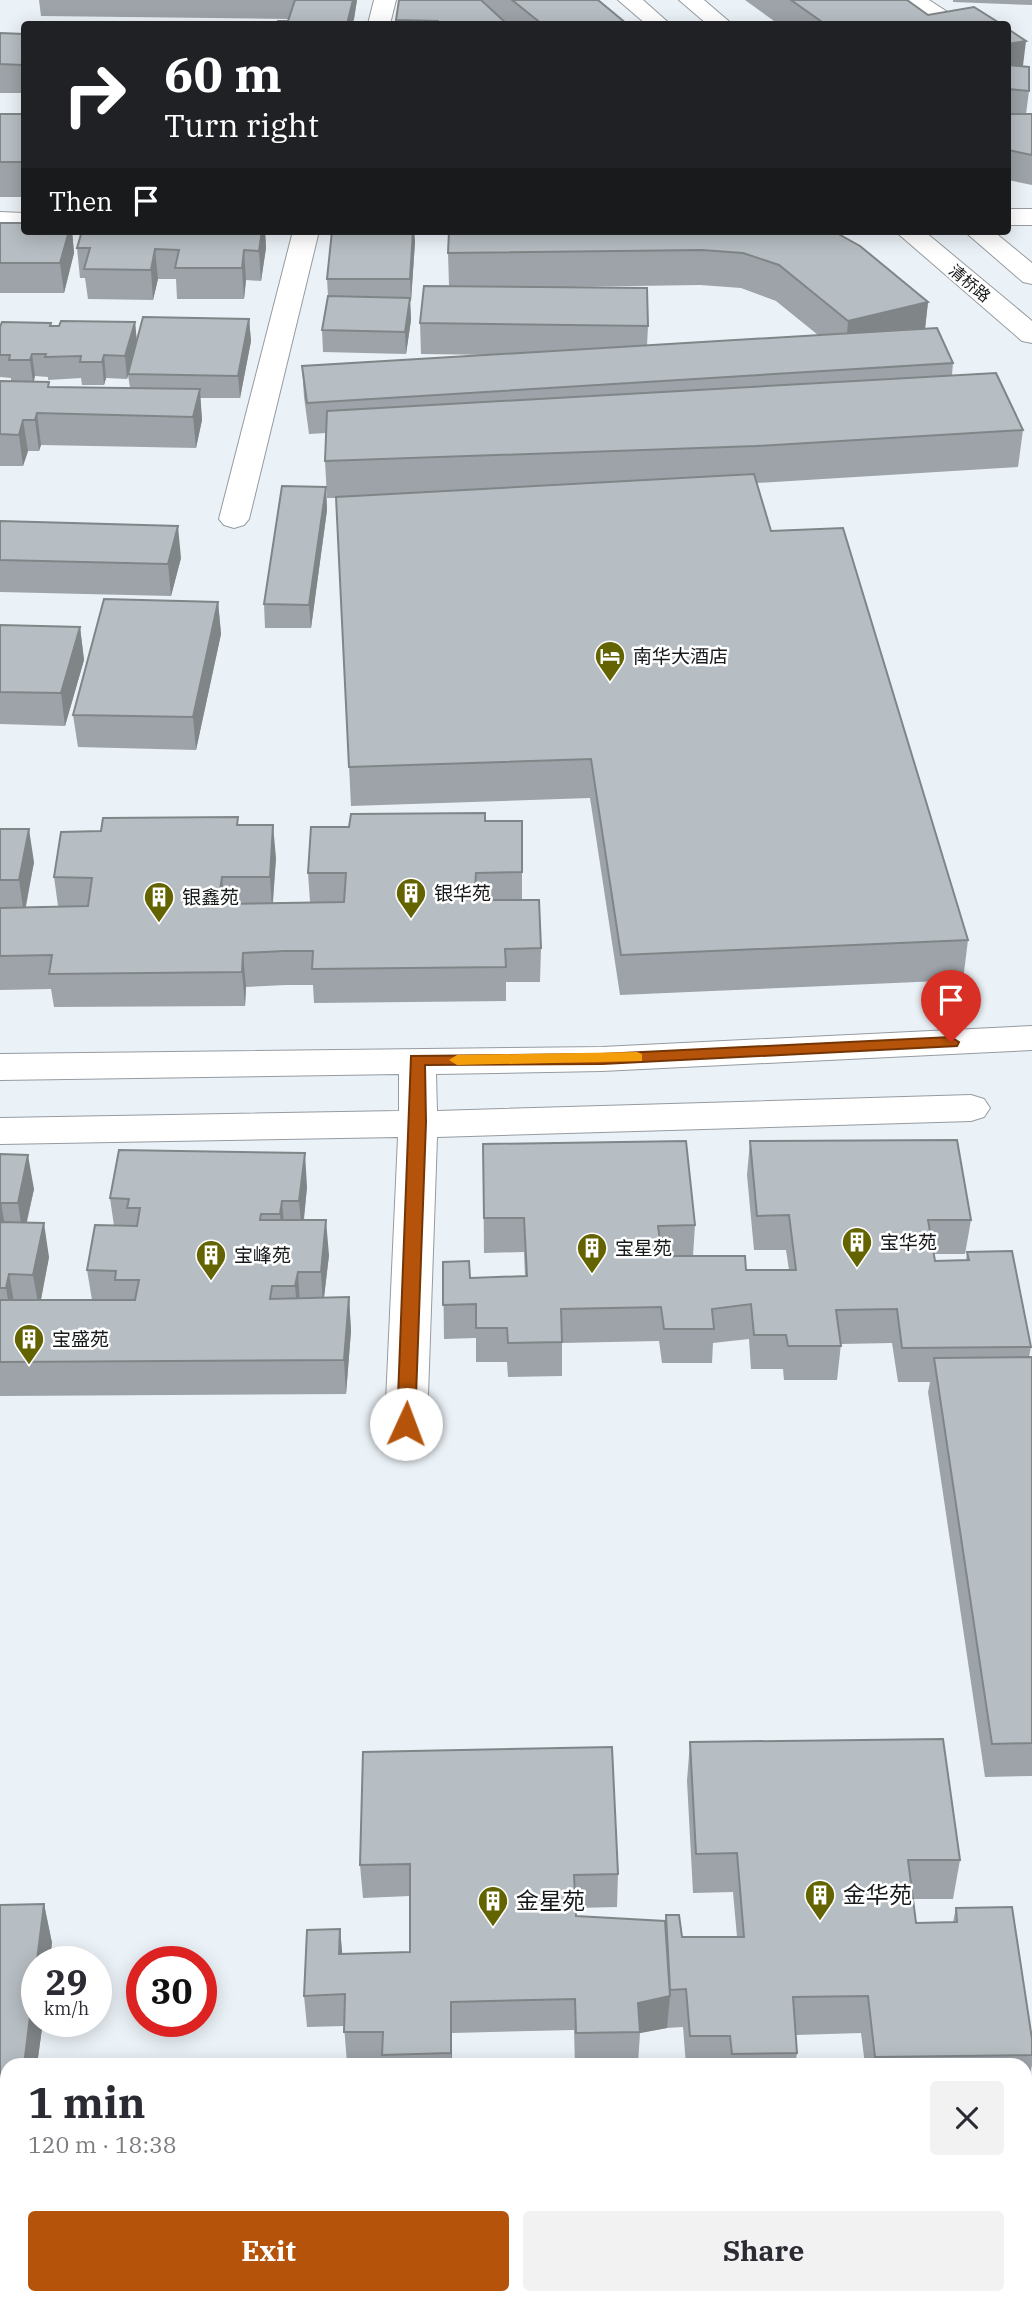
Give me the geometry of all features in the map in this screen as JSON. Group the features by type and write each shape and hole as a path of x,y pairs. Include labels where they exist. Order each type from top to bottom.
{"street":[{"path":"380,21 385,0"},
{"path":"629,0 655,21"},
{"path":"690,0 717,21"},
{"path":"918,0 918,4 949,21"},
{"path":"1011,217 1032,217"},
{"path":"0,220 21,220"},
{"path":"234,519 305,235"},
{"name":"清桥路","path":"913,235 1032,335"},
{"path":"982,235 1032,276"},
{"path":"0,1066 602,1059 1032,1038"},
{"path":"406,1424 418,1122 417,1060"},
{"path":"0,1131 613,1120 971,1108"}],"building":[{"path":"295,0 353,0 348,21 288,21"},
{"path":"399,0 481,0 504,21 438,21 396,20"},
{"path":"512,0 598,0 623,21 538,21"},
{"path":"791,0 907,0 928,15 974,7 996,21 821,21"},
{"path":"1011,31 1026,41 1011,44"},
{"path":"0,33 21,34 21,65 0,64"},
{"path":"1011,65 1029,67 1029,91 1011,89"},
{"path":"0,114 21,114 21,162 0,162"},
{"path":"1011,114 1032,114 1032,155 1011,151"},
{"path":"0,223 21,223 21,235 68,235 60,263 0,263"},
{"path":"81,235 261,235 259,251 244,250 242,268 175,268 179,250 155,249 151,270 84,269 90,248 77,248"},
{"path":"332,235 413,235 410,279 327,279"},
{"path":"449,235 840,235 860,246 928,302 848,321 779,265 743,253 702,250 448,253"},
{"path":"424,286 647,288 648,326 420,323"},
{"path":"328,296 410,298 405,332 322,330"},
{"path":"143,317 249,319 238,376 128,374"},
{"path":"61,321 135,322 125,356 104,355 102,362 80,362 81,356 45,357 46,354 32,354 30,360 9,360 10,355 0,355 2,322 51,323 50,326 59,326"},
{"path":"937,328 953,363 307,403 302,366"},
{"path":"996,373 1023,430 756,446 325,461 327,411"},
{"path":"0,381 49,382 48,387 200,389 193,417 37,413 35,420 23,420 19,435 0,434"},
{"name":"南华大酒店","path":"754,474 771,531 843,528 968,940 621,955 591,759 349,767 336,497"},
{"path":"282,486 326,487 309,605 264,604"},
{"path":"0,521 178,526 168,564 0,560"},
{"path":"104,599 218,602 193,717 73,715"},
{"path":"0,625 80,627 61,693 0,692"},
{"path":"485,813 485,821 522,821 522,872 476,873 474,900 539,900 541,948 505,949 506,967 312,969 313,951 284,951 243,953 242,972 49,974 52,955 0,956 0,908 88,906 92,878 54,877 61,832 101,831 103,818 238,817 237,825 273,825 270,877 222,877 218,904 344,902 346,873 308,873 311,827 349,827 351,814"},
{"path":"0,829 29,829 19,880 0,880"},
{"path":"957,1140 971,1220 928,1220 935,1261 969,1260 967,1252 1012,1251 1031,1347 902,1348 897,1309 836,1310 841,1346 788,1346 786,1335 754,1335 751,1304 712,1309 714,1329 664,1329 661,1307 561,1309 562,1342 508,1343 507,1328 476,1328 476,1304 443,1305 443,1262 469,1261 470,1278 527,1276 524,1218 484,1218 483,1144 686,1141 695,1225 658,1226 662,1256 745,1256 746,1270 796,1270 789,1215 757,1216 750,1141"},
{"name":"宝峰苑","path":"119,1150 305,1153 299,1201 282,1201 280,1214 261,1214 260,1220 326,1220 321,1272 298,1272 295,1286 272,1286 270,1299 349,1297 344,1360 0,1362 0,1300 135,1300 139,1280 115,1280 116,1271 87,1270 95,1225 137,1226 140,1208 127,1208 129,1199 110,1198"},
{"path":"0,1154 28,1155 18,1203 1,1203 0,1207"},
{"path":"0,1222 44,1223 33,1275 9,1274 6,1288 0,1288"},
{"path":"1032,1357 1032,1743 992,1744 934,1358"},
{"name":"金华苑","path":"943,1739 960,1860 908,1860 916,1923 957,1922 956,1908 1012,1907 1032,2039 1032,2055 875,2057 868,1996 793,1997 797,2053 732,2054 730,2036 690,2036 686,1989 670,1990 666,1915 679,1915 682,1937 744,1937 737,1853 696,1854 690,1742"},
{"name":"金星苑","path":"612,1747 618,1874 574,1875 576,1916 665,1921 670,1996 638,2003 640,2032 576,2033 575,1999 451,2002 451,2053 382,2055 383,2032 344,2032 345,1994 304,1996 307,1930 340,1929 339,1954 410,1952 410,1864 360,1865 363,1752"},
{"path":"44,1904 39,1946 21,1946 21,2037 27,2037 25,2058 0,2058 0,1905"}],"slow traffic":[{"path":"457,1060 637,1057"}],"place":[{"name":"南华大酒店","path":"610,683"},
{"name":"银华苑","path":"411,920"},
{"name":"银鑫苑","path":"159,924"},
{"name":"宝华苑","path":"857,1269"},
{"name":"宝星苑","path":"592,1275"},
{"name":"宝峰苑","path":"211,1282"},
{"name":"宝盛苑","path":"29,1366"},
{"name":"金华苑","path":"820,1922"},
{"name":"金星苑","path":"493,1928"}],"route":[{"path":"406,1424 418,1122 417,1060 602,1059 951,1042"}]}
